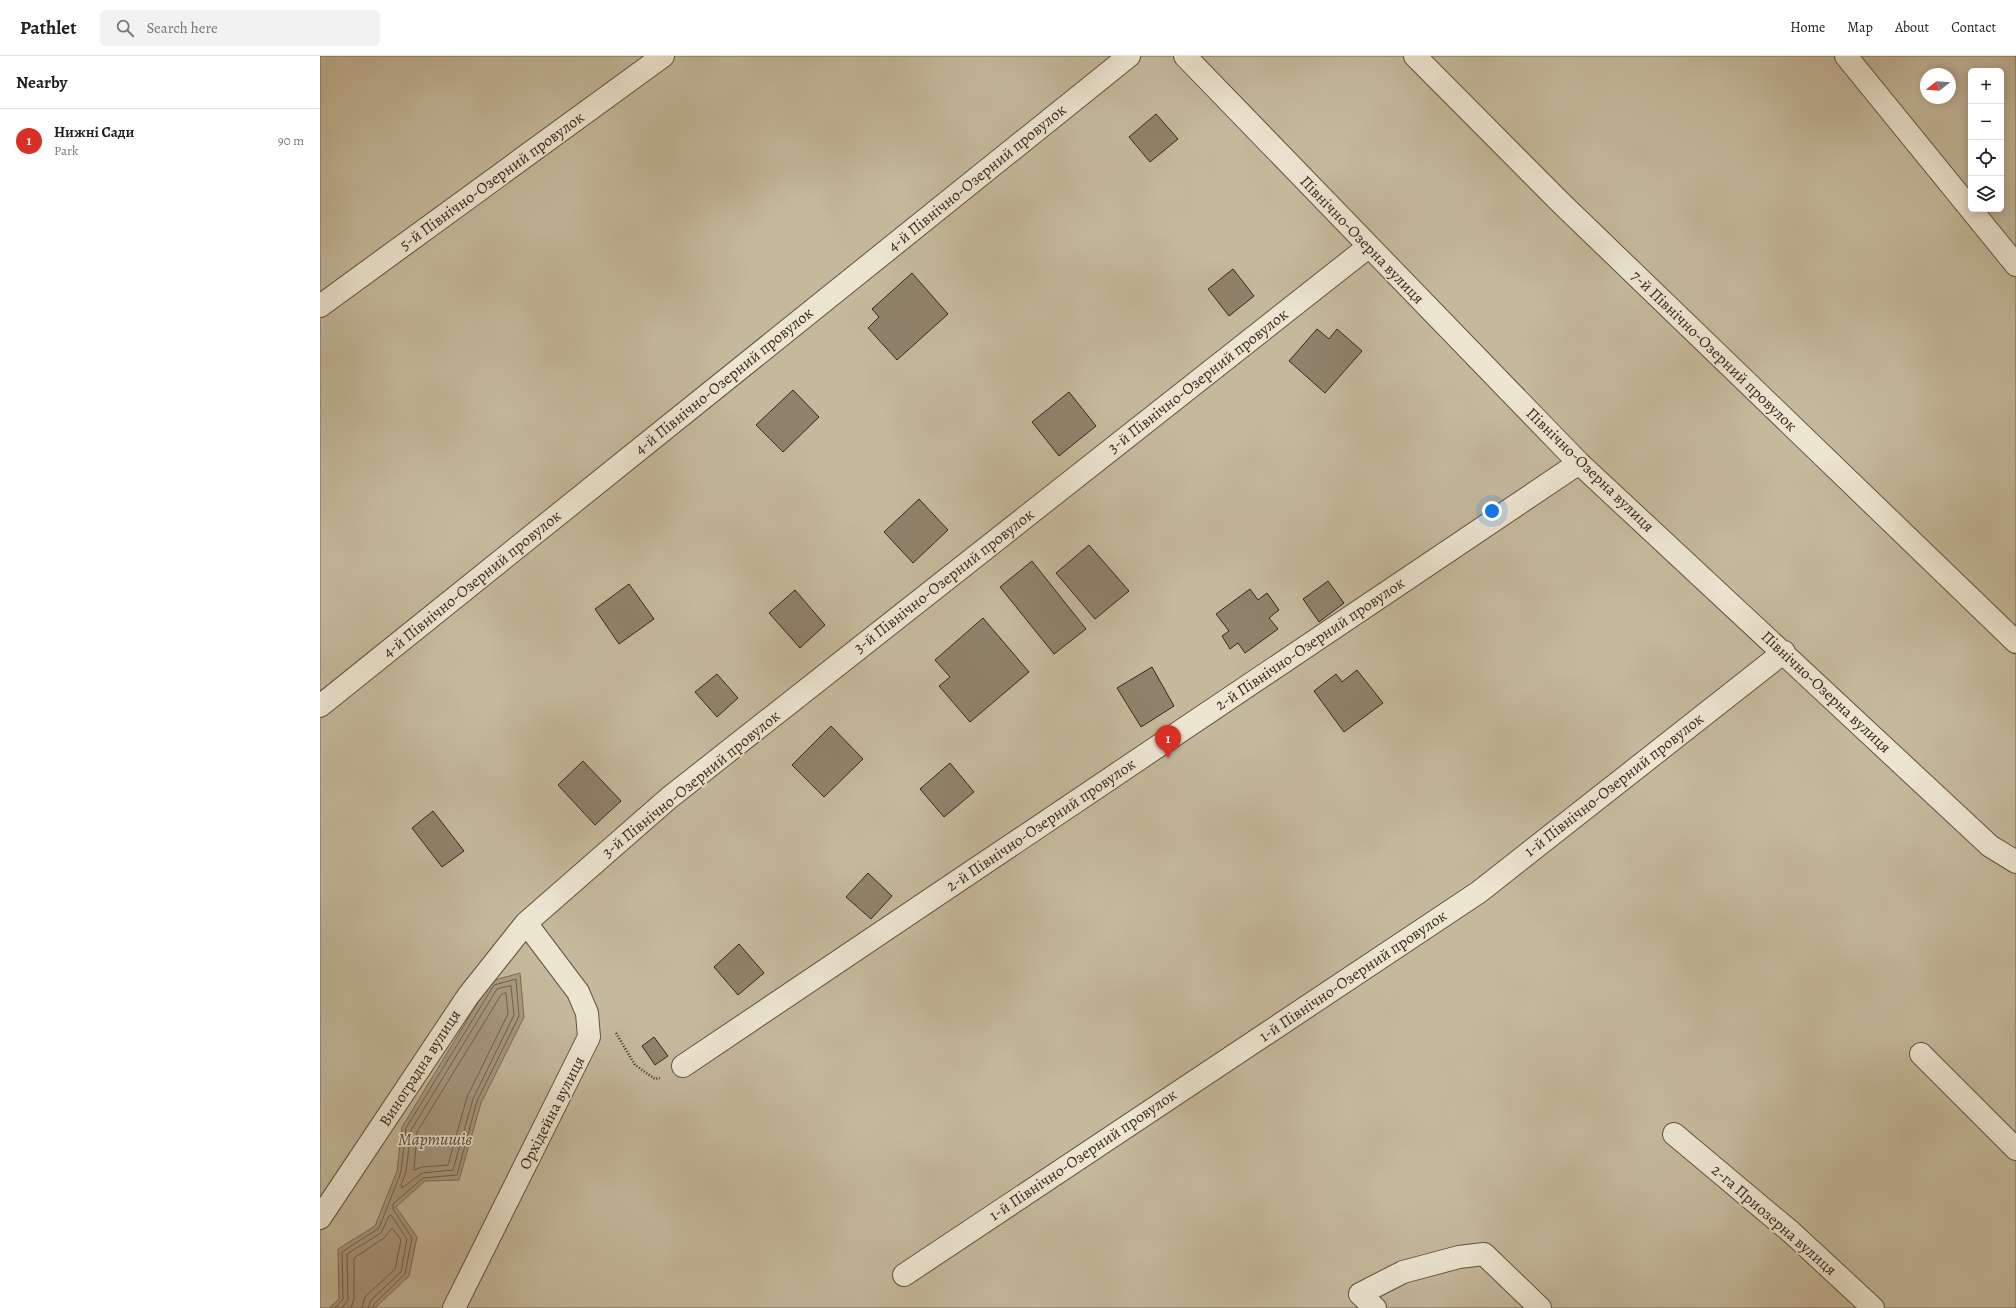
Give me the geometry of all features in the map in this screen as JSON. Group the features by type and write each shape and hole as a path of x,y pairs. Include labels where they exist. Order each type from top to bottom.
{"street":[{"name":"5-й Північно-Озерний провулок","path":"320,306 663,56"},
{"name":"4-й Північно-Озерний провулок","path":"320,706 1129,56"},
{"name":"Північно-Озерна вулиця","path":"1185,56 1579,464 1784,652 1990,846 2016,862"},
{"name":"7-й Північно-Озерний провулок","path":"1415,56 1561,203 2016,642"},
{"path":"1846,56 2016,265"},
{"name":"3-й Північно-Озерний провулок","path":"526,923 670,798 1368,247"},
{"name":"2-й Північно-Озерний провулок","path":"683,1066 1579,464"},
{"name":"1-й Північно-Озерний провулок","path":"904,1275 1479,892 1784,652"},
{"name":"Орхідейна вулиця","path":"454,1308 589,1037 587,1014 578,992 526,923"},
{"name":"Виноградна вулиця","path":"320,1218 468,996 526,923"},
{"path":"1921,1054 2016,1149"},
{"name":"2-га Приозерна вулиця","path":"1674,1134 1792,1232 1873,1308"},
{"path":"1375,1308 1360,1294 1403,1272 1459,1257 1484,1254 1540,1308"}],"path":[{"path":"588,1026 606,1026 617,1033 635,1065 655,1079 669,1075 683,1066"}],"shaded area":[{"path":"320,56 2016,56 2016,1308 320,1308"}],"water":[{"name":"Мартишів","path":"520,973 524,1017 481,1103 459,1180 425,1181 396,1207 417,1237 409,1276 375,1308 329,1308 339,1299 338,1249 375,1226 397,1171 402,1127 491,981"}],"building":[{"path":"1156,114 1178,139 1150,162 1129,137"},
{"path":"1233,269 1254,296 1229,316 1208,289"},
{"path":"912,273 948,314 897,360 868,328 879,317 872,309"},
{"path":"1317,329 1329,339 1337,329 1362,351 1325,393 1289,361"},
{"path":"793,390 819,417 783,452 756,425"},
{"path":"1069,392 1096,426 1059,456 1032,422"},
{"path":"919,499 948,530 913,563 884,532"},
{"path":"1089,545 1129,591 1095,619 1056,573"},
{"path":"1032,561 1086,629 1054,654 1000,587"},
{"path":"1328,581 1344,603 1319,622 1303,599"},
{"path":"629,584 654,619 619,644 595,609"},
{"path":"1250,589 1258,600 1267,593 1279,610 1269,618 1278,629 1245,653 1238,643 1230,649 1222,636 1229,631 1216,614"},
{"path":"795,590 825,625 800,648 769,613"},
{"path":"983,618 1029,672 970,722 939,686 950,677 935,660"},
{"path":"1152,667 1174,706 1141,727 1117,688"},
{"path":"1357,670 1383,703 1344,732 1314,691 1336,674 1342,682"},
{"path":"717,674 738,698 717,717 695,692"},
{"path":"831,726 863,759 824,797 792,765"},
{"path":"583,761 621,801 595,825 558,785"},
{"path":"950,763 974,792 944,817 920,789"},
{"path":"433,811 464,851 442,867 412,828"},
{"path":"868,873 892,896 871,919 846,897"},
{"path":"739,944 764,973 738,995 714,967"},
{"path":"654,1037 668,1056 655,1065 642,1046"}],"place":[{"name":"Нижні Сади","path":"1168,758"}]}
